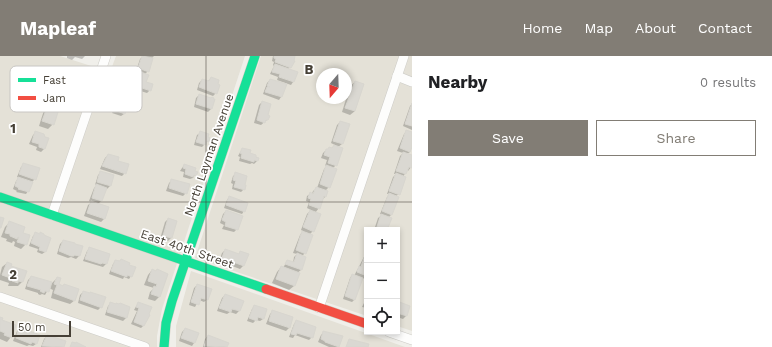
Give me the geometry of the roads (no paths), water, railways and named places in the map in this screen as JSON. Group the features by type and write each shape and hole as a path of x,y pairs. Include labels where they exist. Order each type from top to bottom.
{"street":[{"path":"103,66 106,56"},
{"name":"North Layman Avenue","path":"164,347 165,331 170,308 255,56"},
{"path":"319,308 404,56"},
{"path":"397,76 412,82"},
{"path":"52,215 87,112"},
{"name":"East 40th Street","path":"0,197 364,323"},
{"path":"0,297 145,347"},
{"path":"398,335 412,340"}]}
